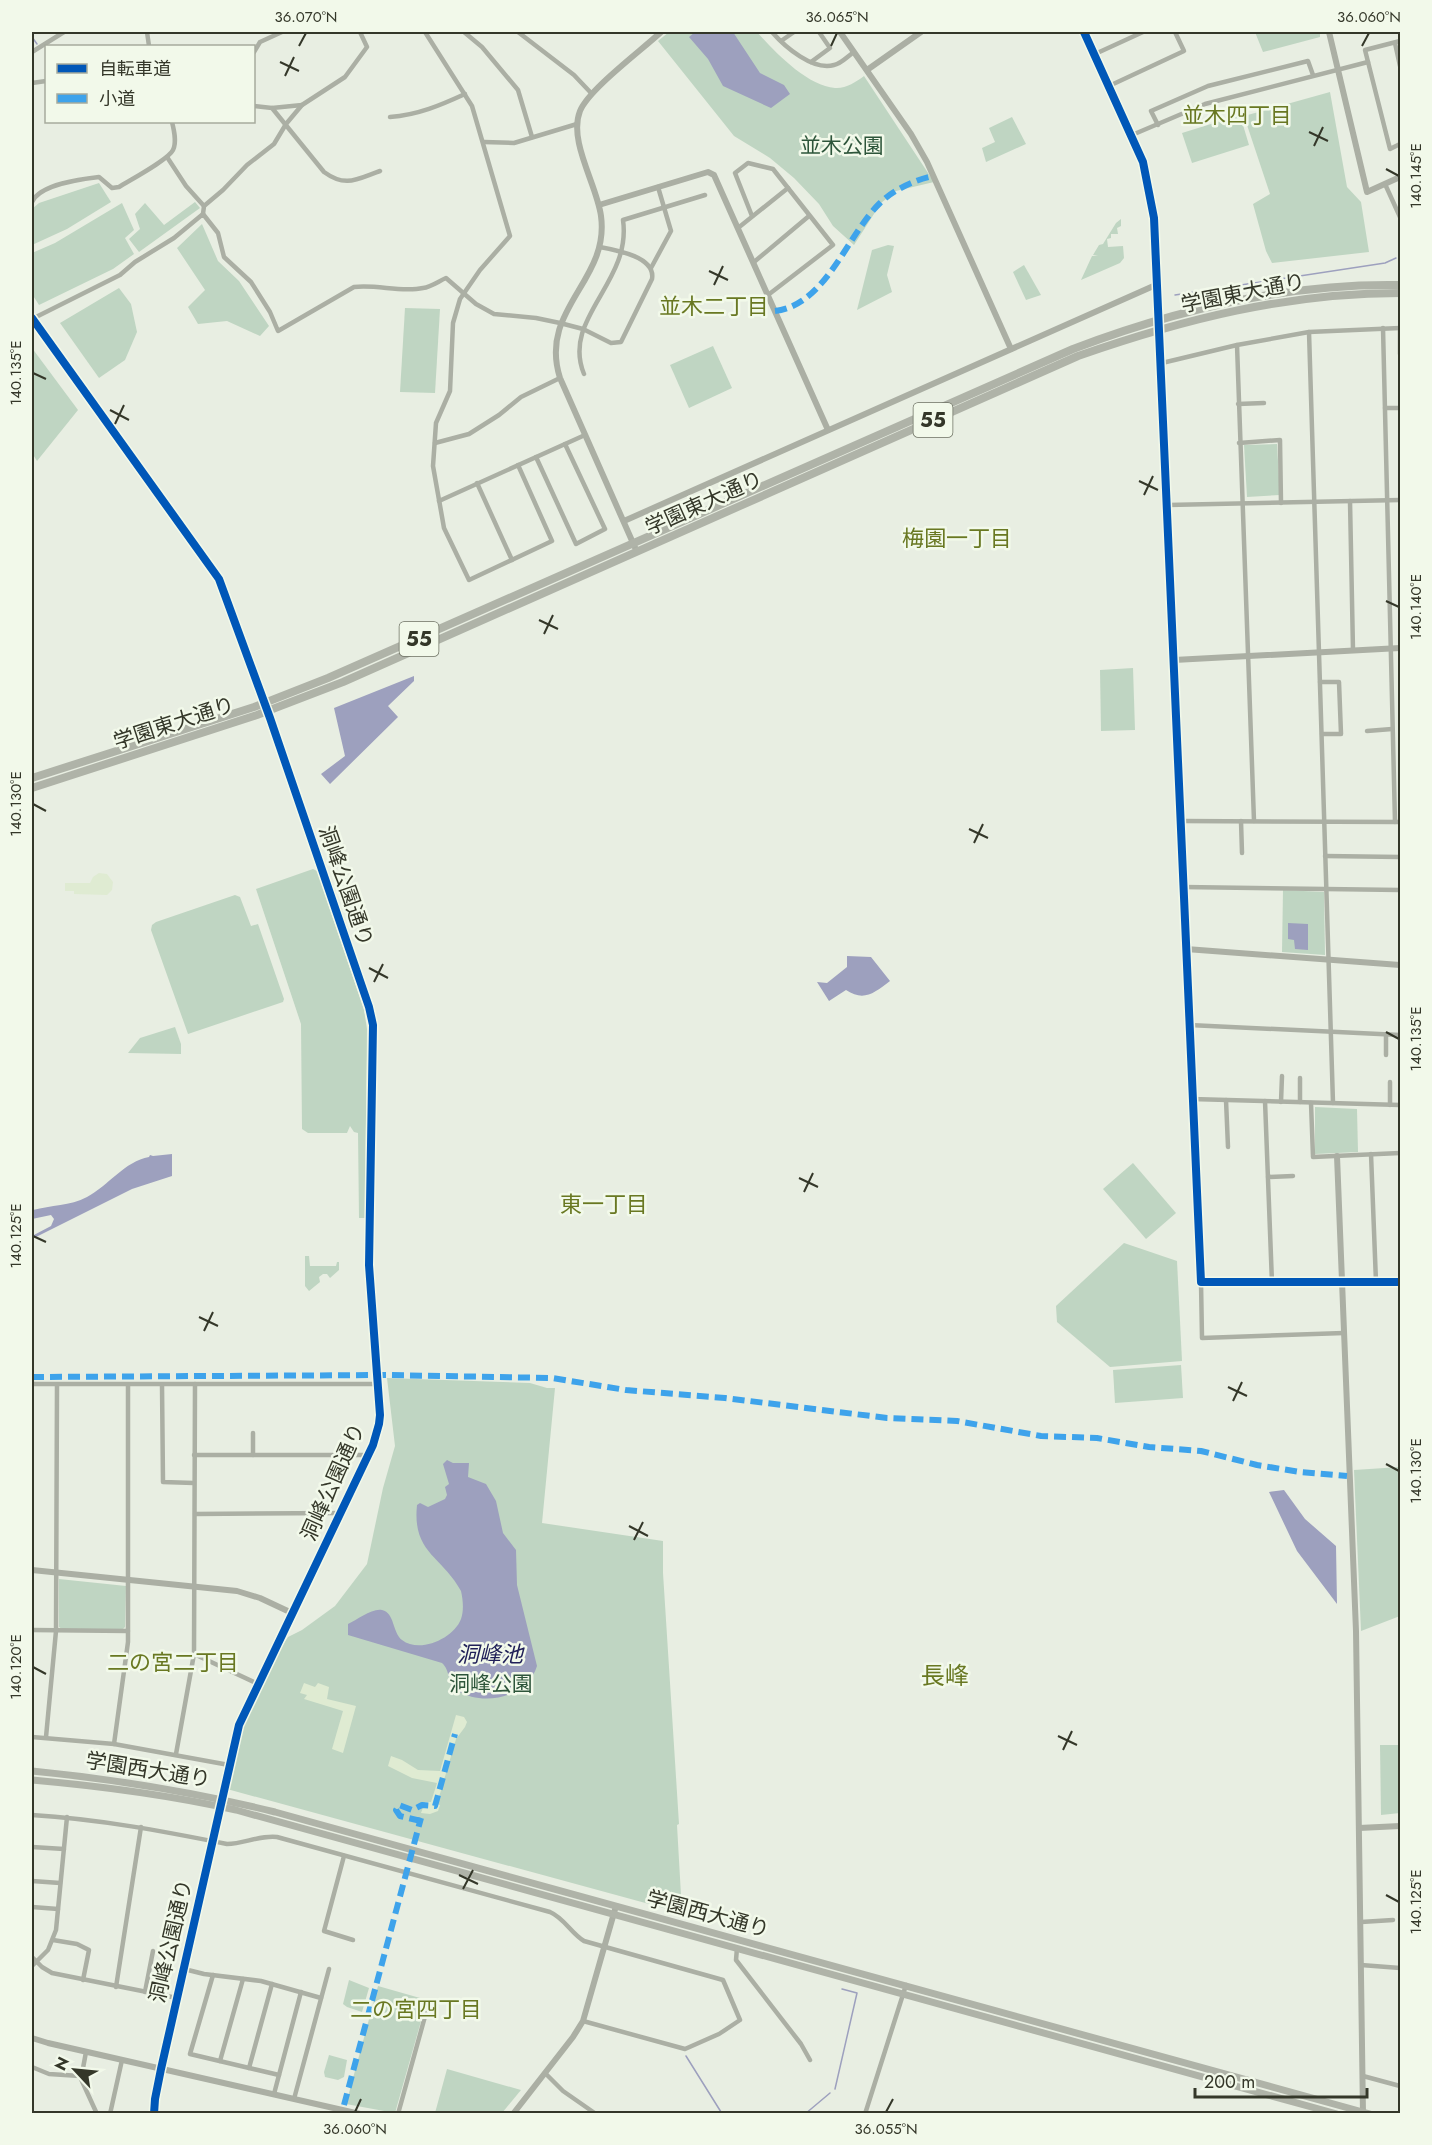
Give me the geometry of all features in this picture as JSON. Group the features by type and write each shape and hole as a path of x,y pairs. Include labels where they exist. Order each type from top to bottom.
{"main road":[{"name":"学園東大通り","path":"32,789 266,707 1073,350 1160,319 1216,305 1323,288 1401,285"},
{"name":"学園東大通り","path":"32,778 344,682 1078,356 1161,328 1232,310 1298,299 1401,293"},
{"name":"学園西大通り","path":"32,1771 144,1784 222,1798 436,1855 737,1948 1337,2114"},
{"name":"学園西大通り","path":"32,1780 141,1792 220,1807 906,1985 1365,2113"}],"street":[{"path":"32,52 64,32"},
{"path":"255,50 260,42 282,32"},
{"path":"32,319 120,275 135,262 174,238 203,214 204,206 247,165 274,144 286,124 302,105 350,73 367,47 360,32"},
{"path":"425,32 465,94 477,118 510,236 480,270 457,307 453,323 450,391 438,417 435,442 433,466 444,528 469,580 552,541 518,465"},
{"path":"464,32 482,47 519,90 532,137"},
{"path":"518,32 574,75 592,94"},
{"path":"637,552 560,378 556,365 555,348 560,323 593,266 600,247 602,229 599,205 579,140 577,124 581,108 592,94 662,32"},
{"path":"772,32 781,41 820,66 835,65 854,52"},
{"path":"781,41 794,32"},
{"path":"811,62 830,48 819,32"},
{"path":"840,32 911,134 927,162 1011,349"},
{"path":"867,70 921,32"},
{"path":"1084,32 1143,162 1151,193 1154,218 1161,328 1202,1338 1344,1333"},
{"path":"1095,54 1143,32"},
{"path":"1109,86 1184,51 1175,32"},
{"path":"1329,32 1367,192 1401,177"},
{"path":"1401,66 1398,42 1365,50 1390,149 1401,144"},
{"path":"1158,125 1151,111 1208,86 1308,61 1313,75"},
{"path":"1131,135 1205,104 1368,62"},
{"path":"390,117 407,116 429,110 465,94"},
{"path":"255,106 272,108 302,105"},
{"path":"272,108 331,178 345,183 380,171"},
{"path":"32,202 36,195 75,180 99,177 112,188 118,187 167,157 174,149 172,123"},
{"path":"484,142 514,143 577,124"},
{"path":"167,157 186,186 204,206"},
{"path":"752,216 735,173 748,163 773,169 833,245 768,295"},
{"path":"599,205 711,173 716,178 828,430"},
{"path":"1385,184 1401,217"},
{"path":"203,214 218,233 224,257 251,282 270,312 278,331 354,287 366,285 423,288 446,279 463,294 494,314 560,323 583,329 611,343 621,342 652,279 651,268 672,231 658,187"},
{"path":"738,228 788,188"},
{"path":"584,374 579,357 583,329 612,279 622,251 623,220 705,195"},
{"path":"754,262 809,216"},
{"path":"600,247 622,251 648,264 651,268"},
{"path":"624,521 1158,284"},
{"name":"洞峰公園通り","path":"32,319 216,573 230,605 266,707 369,1007 373,1025 369,1265 380,1424 368,1455 238,1725 161,2069 154,2114"},
{"path":"1162,363 1236,345 1309,332 1383,328 1400,328 1401,354"},
{"path":"1181,821 1398,822 1392,729 1383,328"},
{"path":"1309,332 1333,1103"},
{"path":"1236,345 1254,821"},
{"path":"435,442 469,434 499,415 521,397 560,378"},
{"path":"1238,404 1264,403"},
{"path":"1384,408 1401,408"},
{"path":"438,501 585,435"},
{"path":"1239,443 1280,440 1281,503"},
{"path":"536,457 576,544 605,529 565,444"},
{"path":"477,483 512,560"},
{"path":"1168,505 1401,500"},
{"path":"1350,501 1353,650"},
{"path":"1174,660 1401,648"},
{"path":"1320,682 1339,682 1341,724 1341,734 1322,734"},
{"path":"1367,730 1392,729"},
{"path":"1241,821 1242,853"},
{"path":"1325,856 1401,857"},
{"path":"1184,887 1401,890"},
{"path":"1186,949 1401,965"},
{"path":"1189,1025 1401,1035"},
{"path":"1386,1034 1386,1054"},
{"path":"1281,1102 1282,1076"},
{"path":"1300,1078 1300,1102"},
{"path":"1390,1082 1390,1105"},
{"path":"1192,1099 1401,1106"},
{"path":"1226,1100 1228,1147"},
{"path":"1265,1101 1272,1283"},
{"path":"1311,1103 1313,1156 1401,1153"},
{"path":"1371,1154 1376,1282"},
{"path":"1337,1156 1356,1631 1365,2113"},
{"path":"1268,1177 1293,1176"},
{"path":"1201,1282 1401,1282"},
{"path":"32,1384 128,1386 378,1384"},
{"path":"176,1754 194,1654 195,1384"},
{"path":"46,1737 56,1631 57,1385"},
{"path":"162,1385 163,1482 194,1483"},
{"path":"114,1744 128,1631 128,1386"},
{"path":"253,1432 253,1455"},
{"path":"194,1455 368,1455"},
{"path":"195,1514 340,1513"},
{"path":"32,1570 248,1593 292,1612"},
{"path":"32,1630 128,1631"},
{"path":"194,1654 258,1684"},
{"path":"32,1737 114,1744 229,1765"},
{"path":"32,1815 67,1817 141,1827 236,1844 263,1836 277,1837 550,1912 560,1917 579,1938 723,1980 740,2020 719,2034 685,2049 583,2021"},
{"path":"32,1966 48,1950 53,1940 67,1817"},
{"path":"1359,1828 1401,1826"},
{"path":"116,1987 141,1827"},
{"path":"32,1847 64,1850"},
{"path":"344,1856 324,1931 354,1940"},
{"path":"32,1881 60,1883"},
{"path":"32,1907 58,1909"},
{"path":"513,2114 583,2021 615,1910"},
{"path":"1361,1922 1394,1920"},
{"path":"53,1940 77,1944 88,1950 83,1980"},
{"path":"737,1948 736,1960 801,2044 810,2060"},
{"path":"146,1992 153,1951"},
{"path":"32,1957 52,1973 177,1998"},
{"path":"1361,1965 1401,1968"},
{"path":"184,1969 272,1984 321,1998"},
{"path":"294,2099 329,1969"},
{"path":"213,1975 190,2054 279,2074"},
{"path":"220,2061 243,1979"},
{"path":"249,2068 272,1984"},
{"path":"865,2114 906,1985"},
{"path":"274,2094 301,1992"},
{"path":"398,2114 429,2002"},
{"path":"32,2038 360,2114"},
{"path":"86,2052 80,2076 97,2114"},
{"path":"110,2114 122,2060"},
{"path":"32,2067 49,2074 80,2076"},
{"path":"545,2073 591,2112"},
{"path":"1363,2076 1401,2086"}],"green space":[{"name":"並木公園","path":"669,32 757,32 792,66 824,86 843,87 864,76 934,182 896,191 881,203 854,245 833,226 819,204 794,178 770,158 734,136 658,41"},
{"path":"1255,32 1320,32 1320,37 1263,52"},
{"path":"1330,92 1347,187 1361,202 1369,252 1272,263 1266,251 1253,204 1270,194 1244,116"},
{"path":"1240,115 1249,145 1192,163 1182,133"},
{"path":"1012,117 1026,144 986,162 982,148 995,142 989,128"},
{"path":"99,183 111,202 67,229 32,245 32,209 39,203"},
{"path":"195,202 200,208 139,252 129,239 140,229 135,214 145,203 164,225"},
{"path":"122,203 134,230 125,238 134,254 113,269 39,305 32,294 32,253 55,243"},
{"path":"1121,219 1121,226 1117,228 1118,234 1111,234 1111,238 1107,239 1108,247 1123,246 1124,258 1120,263 1081,280 1092,256 1098,256 1093,255 1099,245 1103,244"},
{"path":"202,224 218,261 239,281 269,326 260,336 227,321 198,324 188,307 205,290 177,248"},
{"path":"888,245 894,246 887,275 892,292 857,310 872,250"},
{"path":"1024,265 1041,295 1026,300 1013,272"},
{"path":"119,288 131,304 137,332 125,360 99,378 60,323"},
{"path":"405,308 440,309 435,393 400,392"},
{"path":"713,346 732,388 689,408 670,365"},
{"path":"32,348 78,410 37,461 32,453"},
{"path":"1277,444 1280,495 1247,497 1244,445"},
{"path":"1133,668 1135,730 1101,731 1100,670"},
{"path":"313,869 317,871 364,1010 367,1029 365,1218 359,1218 358,1133 354,1132 350,1126 347,1133 308,1133 302,1129 301,1024 256,889"},
{"path":"1283,890 1324,892 1325,955 1282,952"},
{"path":"235,895 240,897 251,926 258,924 284,999 283,1002 188,1034 151,930 152,925"},
{"path":"175,1027 181,1044 181,1054 128,1053 140,1038"},
{"path":"1315,1107 1357,1109 1358,1152 1315,1154"},
{"path":"1133,1163 1176,1213 1146,1239 1103,1189"},
{"path":"1124,1243 1177,1261 1182,1361 1110,1367 1057,1322 1056,1306"},
{"path":"305,1256 309,1256 310,1266 336,1266 339,1262 339,1270 330,1278 327,1274 323,1274 319,1277 320,1282 309,1291 305,1286"},
{"path":"1181,1365 1183,1398 1115,1403 1113,1370"},
{"name":"洞峰公園","path":"387,1378 530,1383 555,1388 542,1523 663,1541 682,1913 227,1789 240,1731 274,1658 288,1637 302,1630 335,1606 367,1564 383,1488 395,1446"},
{"path":"1400,1467 1400,1616 1361,1631 1354,1470"},
{"path":"59,1579 126,1586 125,1627 123,1629 62,1629 59,1627"},
{"path":"1380,1745 1400,1745 1400,1813 1381,1815"},
{"path":"349,1980 369,1988 362,2012 343,2004"},
{"path":"378,1986 427,2000 395,2113 346,2104"},
{"path":"329,2055 347,2060 344,2077 338,2080 325,2077 324,2072"},
{"path":"447,2069 521,2090 502,2113 435,2113"}],"shaded area":[{"path":"99,873 107,874 113,882 112,890 107,895 74,894 74,891 65,891 65,883 90,883"},
{"path":"304,1683 315,1687 318,1683 329,1687 327,1699 356,1706 343,1753 332,1749 343,1711 304,1699 307,1695 300,1693"},
{"path":"456,1715 464,1717 467,1722 456,1739 437,1804 440,1805 438,1811 430,1814 421,1813 425,1802 431,1802 437,1783 412,1778 388,1766 391,1756 418,1770 440,1771"}],"water":[{"path":"695,32 733,32 760,73 784,85 790,94 771,108 723,86 708,59 689,37"},
{"path":"414,676 414,681 388,706 398,717 330,784 321,774 345,756 334,708"},
{"path":"1288,923 1308,924 1308,950 1295,949 1294,940 1288,939"},
{"path":"847,956 871,957 890,981 864,996 852,994 846,990 829,1001 817,982 827,983 847,967"},
{"path":"172,1154 172,1176 132,1189 32,1239 32,1236 51,1226 54,1219 51,1215 32,1219 32,1209 81,1200 132,1163 150,1155"},
{"name":"洞峰池","path":"447,1460 453,1463 469,1463 468,1477 486,1484 496,1501 503,1533 516,1550 517,1585 537,1666 525,1685 504,1696 480,1698 468,1696 454,1688 447,1669 442,1663 348,1635 348,1624 369,1612 382,1610 389,1615 402,1640 409,1644 427,1645 444,1638 461,1619 463,1601 461,1591 424,1544 419,1534 417,1521 417,1505 420,1503 428,1507 445,1499 447,1495 445,1487 449,1484 443,1464"},
{"path":"1284,1490 1305,1519 1336,1546 1337,1604 1297,1551 1269,1492"}],"waterway":[{"path":"32,37 37,44"},
{"path":"1175,295 1385,263 1396,258"},
{"path":"835,2089 857,1993 842,1989"},
{"path":"686,2056 721,2112"},
{"path":"805,2114 830,2093"}],"marked path":[{"path":"775,311 793,306 822,283 868,217 885,198 905,186 934,176"},
{"path":"32,1377 387,1375 552,1378 626,1390 725,1398 887,1418 957,1421 1041,1436 1097,1438 1149,1447 1201,1451 1257,1465 1300,1472 1347,1476"},
{"path":"421,1821 400,1816 396,1810 399,1805 412,1810 422,1805 435,1806 455,1734"},
{"path":"344,2105 421,1818"}],"cycle path":[{"path":"1084,32 1143,162 1154,218 1201,1282 1400,1282"},
{"path":"32,318 219,579 270,718 369,1007 373,1025 369,1265 379,1424 373,1445 239,1725 161,2069 154,2114"}],"district":[{"name":"並木四丁目","path":"1237,115"},
{"name":"並木二丁目","path":"714,306"},
{"name":"梅園一丁目","path":"957,538"},
{"name":"東一丁目","path":"604,1204"},
{"name":"二の宮二丁目","path":"173,1662"},
{"name":"長峰","path":"945,1676"},
{"name":"二の宮四丁目","path":"416,2009"}]}
